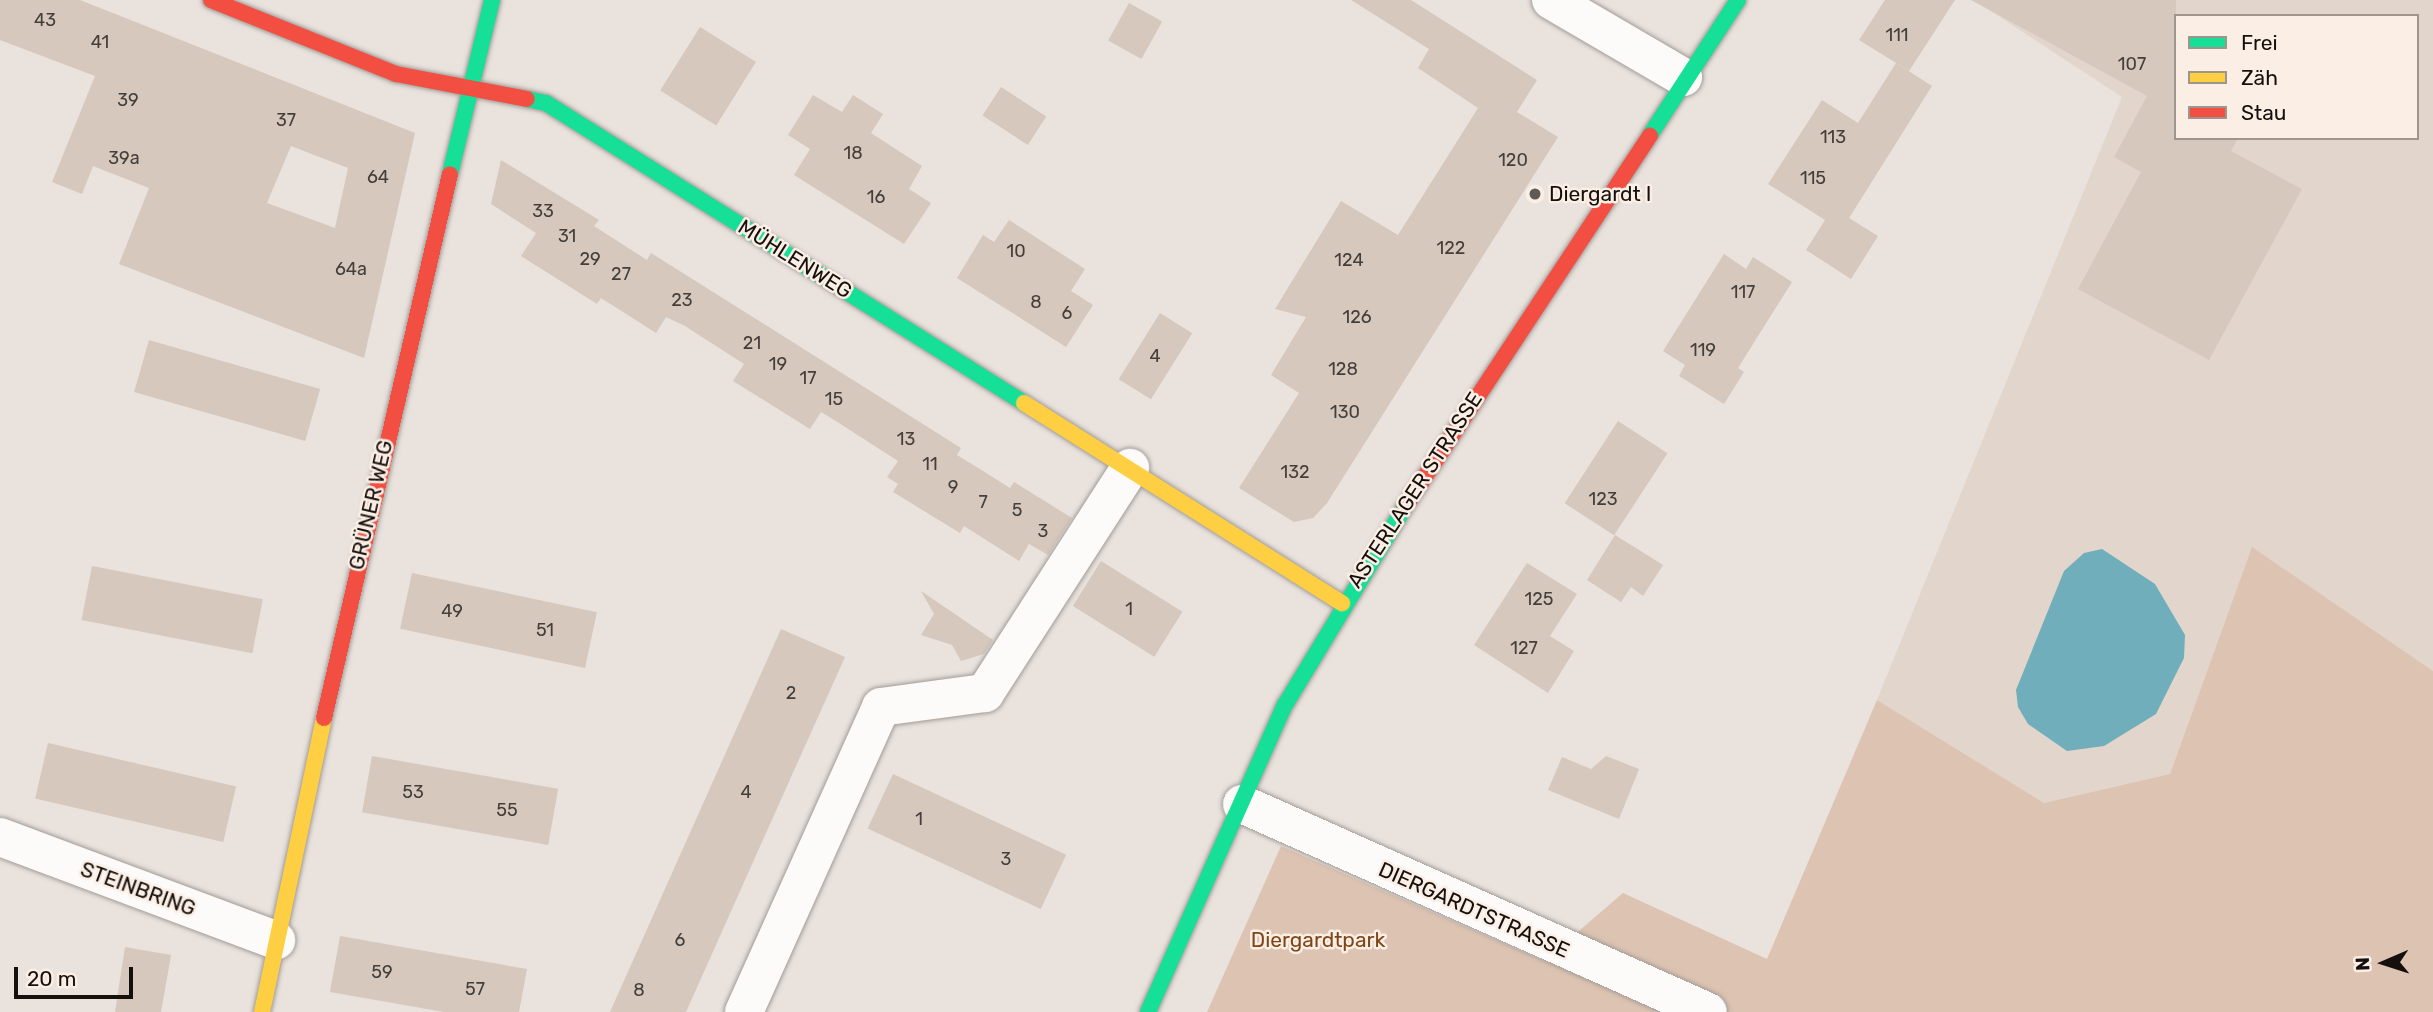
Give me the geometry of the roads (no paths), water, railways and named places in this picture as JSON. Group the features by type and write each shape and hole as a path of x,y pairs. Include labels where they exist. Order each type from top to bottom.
{"street":[{"name":"MÜHLENWEG","path":"211,0 396,74 546,103 1342,603"},
{"name":"GRÜNER WEG","path":"262,1012 367,516 492,0"},
{"path":"1551,0 1683,77"},
{"name":"ASTERLAGER STRASSE","path":"1148,1012 1285,705 1342,603 1683,77 1738,0"},
{"path":"744,1012 881,707 985,692 1130,468"},
{"name":"DIERGARDTSTRASSE","path":"1242,804 1708,1012"},
{"name":"STEINBRING","path":"0,837 276,940"}],"water":[{"path":"2102,549 2155,584 2185,635 2184,658 2156,714 2104,746 2067,751 2028,724 2018,707 2016,690 2064,571 2084,553"}],"place":[{"name":"Diergardt I","path":"1535,194"}],"park label":[{"name":"Diergardtpark","path":"1318,940"}]}
